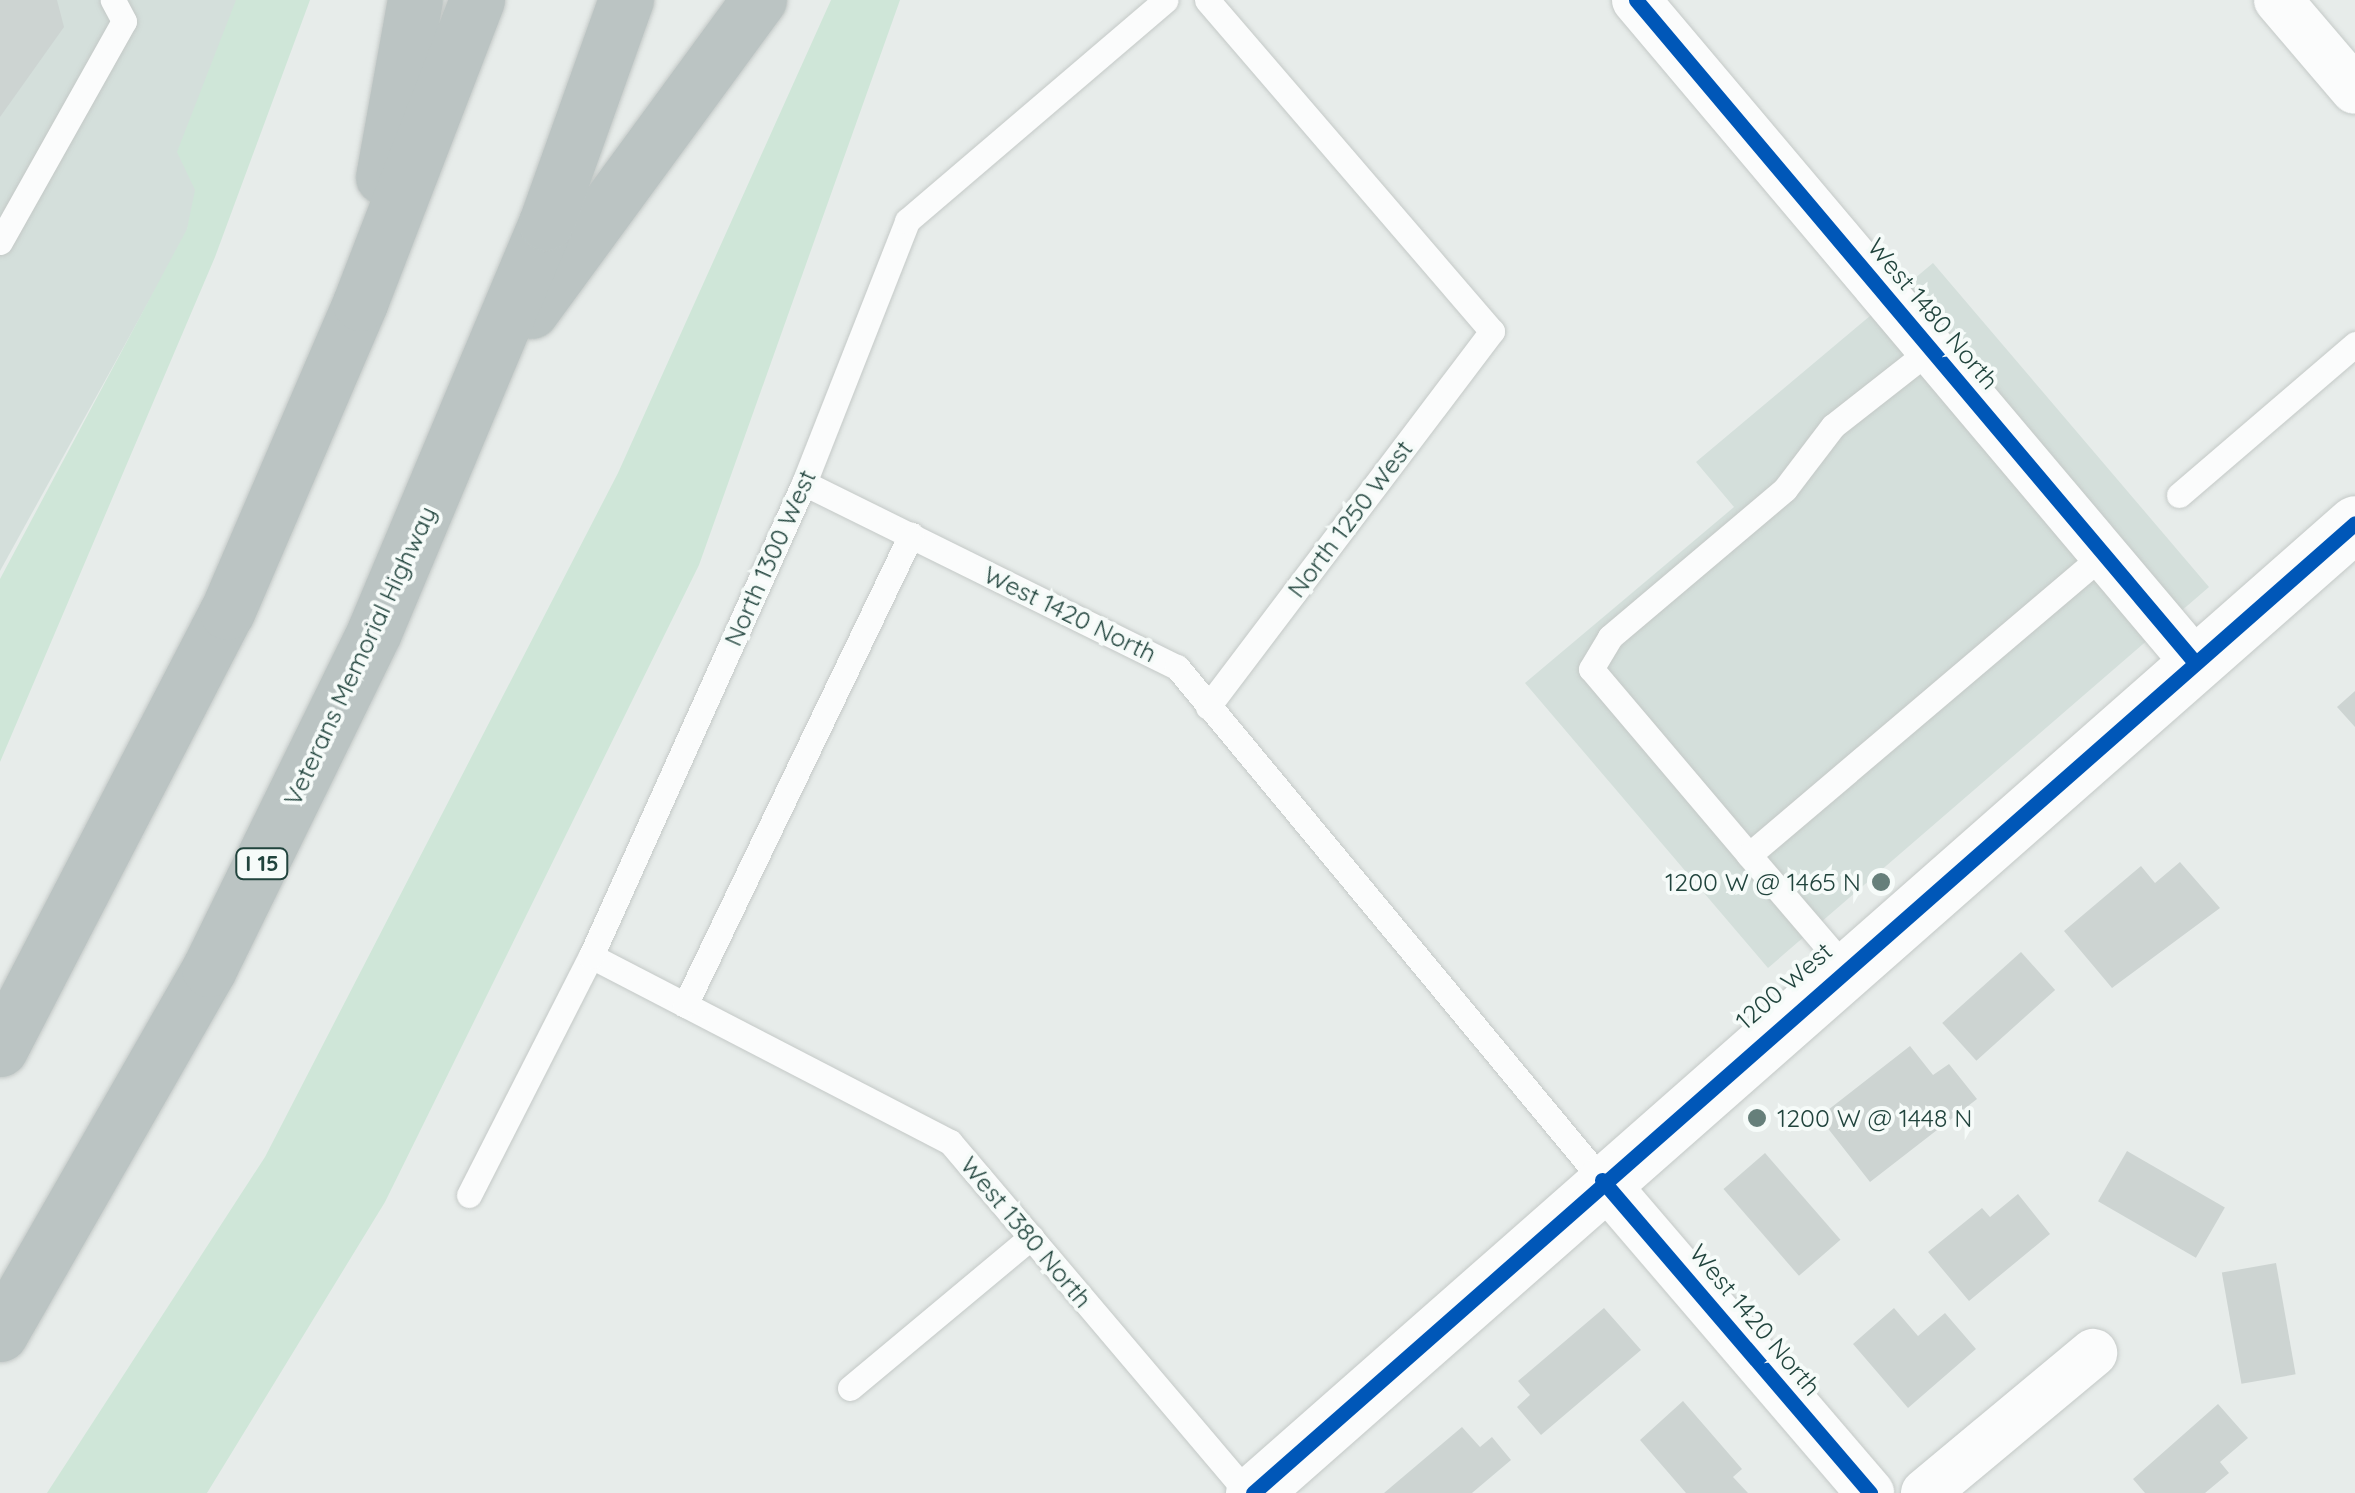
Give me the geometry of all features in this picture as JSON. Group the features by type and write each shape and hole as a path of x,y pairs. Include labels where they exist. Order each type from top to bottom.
{"highway":[{"path":"360,303 415,0"},
{"path":"0,1049 227,612 360,303 477,0"},
{"name":"Veterans Memorial Highway","path":"0,1334 209,970 374,632 485,374 626,0"},
{"path":"485,374 759,0"}],"street":[{"name":"West 1480 North","path":"1636,0 2193,660"},
{"path":"2278,0 2355,90"},
{"name":"1200 West","path":"1251,1493 1844,966 2355,523"},
{"name":"West 1420 North","path":"1602,1180 1870,1493"},
{"path":"1925,1493 2094,1352"}],"lane":[{"path":"0,242 124,21 113,0"},
{"name":"North 1300 West","path":"469,1195 590,956 804,483 907,220 1166,0"},
{"name":"North 1250 West","path":"1208,0 1492,331 1208,706"},
{"path":"2179,494 2355,344"},
{"path":"1844,966 1591,669 1610,637 1785,490 1833,426 1930,350"},
{"name":"West 1420 North","path":"804,483 1178,667 1602,1180"},
{"path":"685,1005 911,536"},
{"path":"1749,855 2102,555"},
{"name":"West 1380 North","path":"590,956 950,1142 1251,1493"},
{"path":"850,1388 1031,1237"}],"shaded area":[{"path":"0,0 252,0 186,234 0,571"},
{"path":"1933,263 2209,587 1768,968 1525,683 1734,507 1696,462"}],"green space":[{"path":"236,0 310,0 215,257 0,762 0,579 187,229 195,190 177,152"},
{"path":"831,0 900,0 699,565 385,1202 207,1493 47,1493 265,1157 618,473"}],"building":[{"path":"0,0 57,0 64,27 0,117"},
{"path":"2355,691 2355,727 2337,707"},
{"path":"2180,862 2220,908 2112,988 2064,931 2141,866 2155,883"},
{"path":"2021,952 2055,990 1976,1061 1942,1023"},
{"path":"1910,1046 1933,1075 1949,1064 1977,1099 1870,1182 1819,1117"},
{"path":"2127,1151 2225,1208 2196,1258 2098,1201"},
{"path":"1765,1153 1840,1240 1799,1276 1723,1189"},
{"path":"2018,1194 2050,1234 1969,1301 1928,1252 1982,1208 1990,1217"},
{"path":"2276,1263 2296,1374 2241,1384 2222,1273"},
{"path":"1604,1308 1641,1350 1541,1435 1517,1407 1530,1395 1518,1381"},
{"path":"1894,1308 1918,1336 1945,1313 1976,1349 1908,1408 1853,1344"},
{"path":"1683,1401 1742,1469 1733,1477 1748,1493 1686,1493 1640,1440"},
{"path":"2218,1404 2248,1438 2220,1462 2229,1473 2205,1493 2145,1493 2133,1479"},
{"path":"1462,1427 1480,1447 1492,1437 1511,1460 1472,1493 1384,1493"}],"cycle path":[{"path":"1636,0 2193,660"},
{"path":"1253,1493 2355,523"},
{"path":"1602,1180 1870,1493"}],"place":[{"name":"1200 W @ 1465 N","path":"1881,882"},
{"name":"1200 W @ 1448 N","path":"1757,1118"}]}
